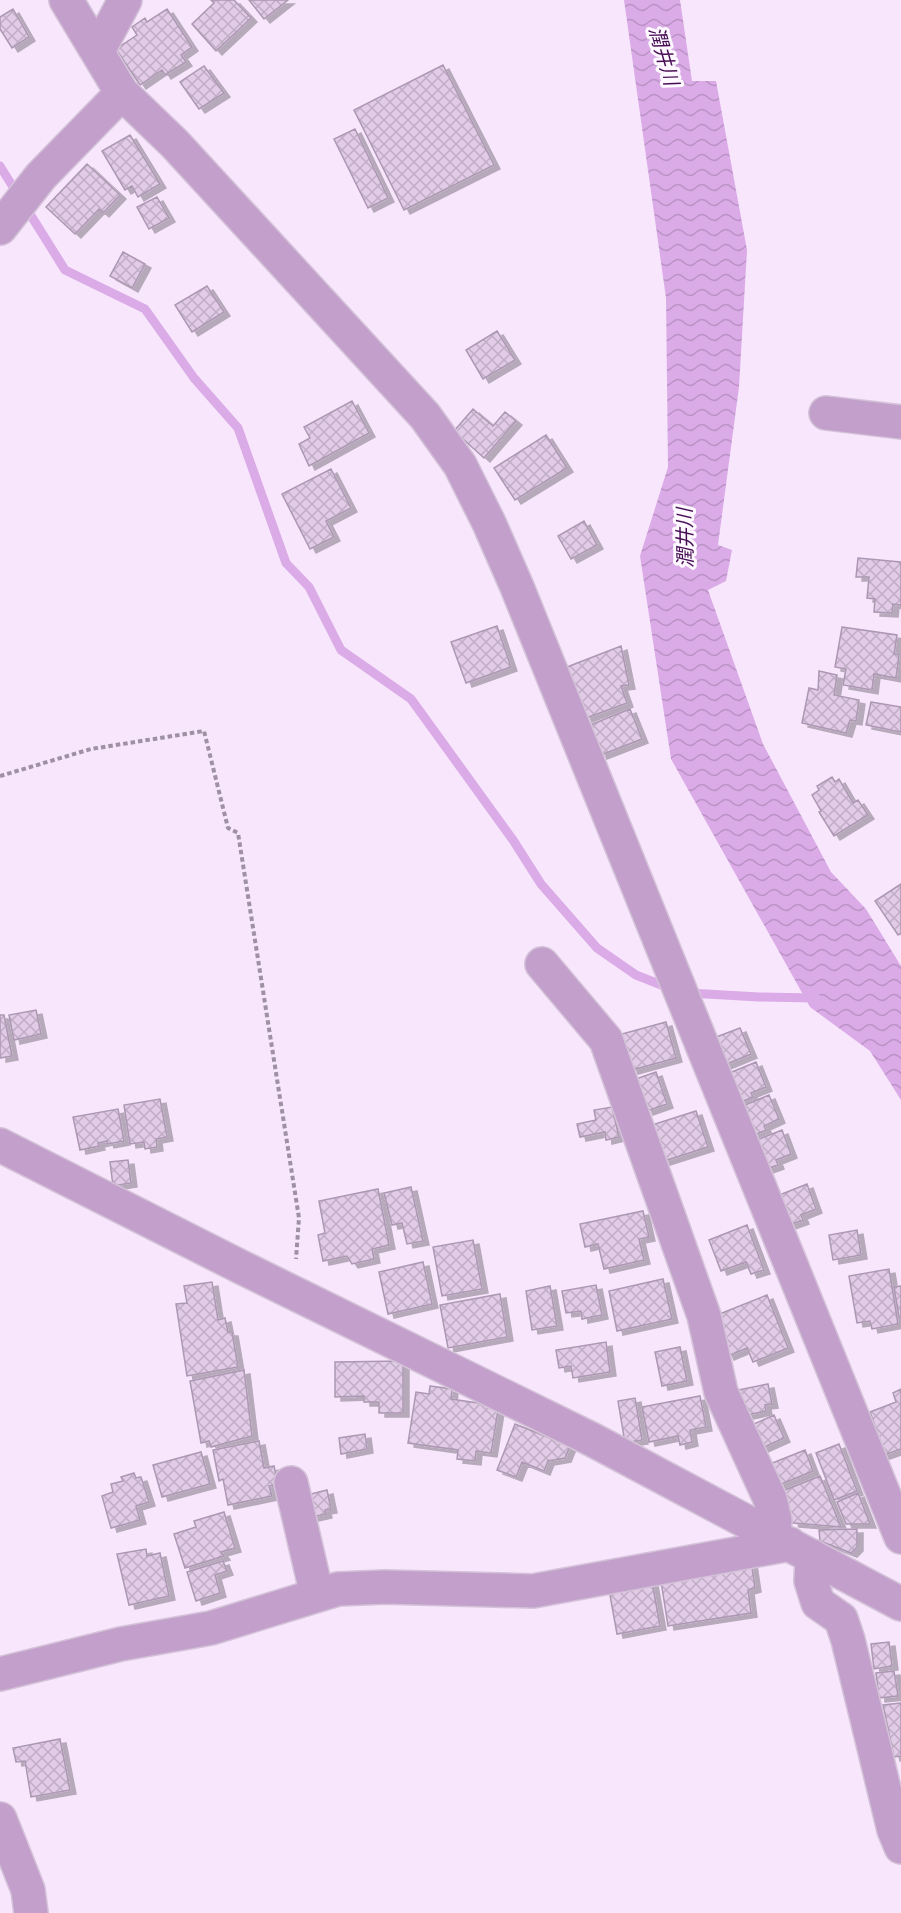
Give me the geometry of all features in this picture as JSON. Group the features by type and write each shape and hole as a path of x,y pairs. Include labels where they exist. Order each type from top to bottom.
{"street":[{"path":"66,0 122,93 175,144 425,416 460,465 517,587 901,1537"},
{"path":"98,51 125,0"},
{"path":"0,228 40,176 122,93"},
{"path":"826,413 901,422"},
{"path":"542,964 606,1040 704,1316 722,1392 770,1499 776,1520 811,1581 818,1603 841,1619 894,1830 901,1847"},
{"path":"0,1145 593,1440 901,1604"},
{"path":"291,1483 317,1595"},
{"path":"0,1674 121,1644 211,1628 338,1588 532,1591 792,1546"},
{"path":"0,1819 28,1890 31,1913"}],"path":[{"path":"0,776 91,749 204,731 228,828 238,833 299,1218 294,1293"}],"water":[{"name":"潤井川","path":"624,0 680,0 692,81 716,81 747,250 739,387 718,545 732,550 726,581 708,590 763,744 831,872 866,909 901,966 901,1100 870,1051 810,1007 671,759 640,556 668,467 666,298"}],"building":[{"path":"211,0 234,0 251,18 216,51 192,24 214,3"},
{"path":"249,0 288,0 264,19"},
{"path":"13,9 29,37 12,48 0,29 0,17"},
{"path":"167,9 192,47 181,55 186,62 165,75 162,70 140,85 116,49 137,35 132,27 145,18 147,22"},
{"path":"443,65 494,165 404,210 354,110"},
{"path":"204,66 224,93 199,109 180,82"},
{"path":"355,129 388,198 368,208 334,139"},
{"path":"130,135 160,184 138,197 132,186 125,190 102,151"},
{"path":"87,164 120,195 103,213 99,209 75,234 46,207"},
{"path":"157,197 169,218 149,229 137,207"},
{"path":"123,252 145,264 132,288 110,276"},
{"path":"207,286 224,312 192,332 175,305"},
{"path":"497,331 515,360 483,379 466,350"},
{"path":"352,401 369,433 309,466 299,444 310,438 304,427"},
{"path":"473,409 493,426 505,412 516,421 484,458 454,431"},
{"path":"546,435 567,468 515,500 494,468"},
{"path":"331,469 351,508 326,521 334,537 310,549 282,494"},
{"path":"584,521 597,545 571,559 558,536"},
{"path":"858,558 901,562 901,605 893,604 892,613 874,612 875,599 867,598 869,577 856,577"},
{"path":"497,626 511,667 466,683 451,642"},
{"path":"842,627 897,635 894,654 899,655 896,678 874,674 872,690 843,685 846,669 835,667"},
{"path":"621,646 629,685 621,686 627,703 586,718 567,667"},
{"path":"819,671 837,675 834,695 859,700 856,721 850,720 846,733 802,723 809,688 818,690"},
{"path":"871,702 901,707 901,732 866,725"},
{"path":"630,709 642,739 601,755 590,725"},
{"path":"832,777 835,782 839,779 853,803 858,800 868,815 834,836 819,812 821,811 812,795 819,790 817,786"},
{"path":"901,884 901,933 898,935 875,901"},
{"path":"36,1010 41,1034 14,1040 9,1015"},
{"path":"0,1015 4,1015 12,1056 0,1058"},
{"path":"666,1022 676,1058 632,1070 622,1034"},
{"path":"740,1028 751,1054 722,1066 711,1039"},
{"path":"756,1062 766,1087 751,1093 753,1097 739,1103 727,1074"},
{"path":"656,1072 667,1104 647,1111 636,1079"},
{"path":"769,1095 779,1119 764,1126 766,1130 752,1136 740,1107"},
{"path":"160,1099 167,1137 156,1139 157,1147 145,1149 144,1142 130,1144 124,1105"},
{"path":"612,1107 619,1137 606,1140 605,1132 580,1137 577,1124 596,1120 594,1110"},
{"path":"118,1109 124,1141 108,1144 107,1141 98,1143 99,1146 80,1150 73,1117"},
{"path":"696,1111 708,1147 664,1161 652,1125"},
{"path":"782,1130 791,1154 776,1160 778,1165 764,1170 752,1142"},
{"path":"128,1160 131,1183 113,1186 110,1162"},
{"path":"807,1184 816,1209 801,1215 803,1220 789,1225 777,1196"},
{"path":"411,1187 423,1241 407,1244 402,1223 392,1225 384,1193"},
{"path":"378,1189 389,1245 372,1249 374,1259 352,1264 347,1256 323,1261 318,1235 325,1233 319,1201"},
{"path":"643,1211 649,1237 639,1239 644,1260 604,1269 598,1244 585,1247 580,1224"},
{"path":"747,1225 764,1270 751,1274 746,1262 721,1271 709,1240"},
{"path":"857,1230 861,1255 833,1260 829,1235"},
{"path":"473,1240 482,1289 442,1296 433,1247"},
{"path":"423,1262 432,1304 388,1314 379,1272"},
{"path":"889,1269 898,1324 872,1329 870,1321 857,1323 849,1276"},
{"path":"663,1279 672,1319 617,1331 609,1291"},
{"path":"212,1282 218,1320 225,1318 228,1332 232,1332 238,1367 187,1376 176,1304 187,1303 184,1286"},
{"path":"596,1285 602,1315 582,1319 581,1311 566,1313 562,1291"},
{"path":"550,1286 557,1326 532,1330 526,1291"},
{"path":"901,1286 901,1317 899,1317 894,1287"},
{"path":"500,1294 507,1337 448,1348 440,1305"},
{"path":"767,1295 788,1348 753,1362 747,1348 728,1356 712,1317"},
{"path":"606,1342 610,1372 573,1378 571,1366 559,1368 556,1350"},
{"path":"680,1347 687,1381 662,1386 655,1352"},
{"path":"403,1361 403,1413 379,1413 379,1402 364,1402 364,1396 335,1397 335,1362"},
{"path":"244,1370 252,1436 211,1447 209,1441 201,1443 190,1381"},
{"path":"768,1384 772,1404 765,1405 766,1411 742,1416 738,1390"},
{"path":"430,1386 452,1389 451,1399 485,1404 498,1410 491,1453 476,1451 475,1461 457,1459 458,1450 408,1443 416,1392 429,1394"},
{"path":"901,1389 901,1449 878,1457 874,1446 881,1443 870,1412 896,1402 893,1393"},
{"path":"700,1396 706,1427 690,1430 692,1442 680,1445 678,1436 649,1442 642,1407"},
{"path":"635,1398 642,1440 625,1443 618,1401"},
{"path":"774,1415 784,1438 762,1448 752,1425"},
{"path":"515,1424 570,1446 565,1458 548,1461 544,1471 522,1462 516,1477 497,1470"},
{"path":"365,1434 367,1449 341,1454 339,1438"},
{"path":"259,1441 264,1468 274,1466 278,1484 269,1486 272,1496 228,1505 223,1479 219,1481 213,1450"},
{"path":"839,1444 857,1491 834,1500 816,1453"},
{"path":"805,1450 813,1471 779,1485 770,1464"},
{"path":"201,1452 210,1484 162,1497 153,1465"},
{"path":"134,1473 136,1478 141,1477 149,1502 136,1506 140,1520 111,1528 102,1496 113,1492 111,1484 123,1481 121,1477"},
{"path":"820,1476 841,1527 793,1523 780,1492"},
{"path":"327,1490 331,1509 325,1510 326,1514 312,1517 307,1495"},
{"path":"858,1493 870,1524 846,1524 837,1502"},
{"path":"224,1512 235,1548 221,1552 224,1556 185,1568 174,1534 196,1527 194,1521"},
{"path":"857,1529 857,1547 851,1553 820,1541 819,1530"},
{"path":"146,1549 147,1556 160,1553 169,1596 129,1605 117,1554"},
{"path":"223,1561 227,1571 215,1575 220,1593 196,1601 187,1572"},
{"path":"751,1561 755,1588 748,1590 751,1613 668,1626 660,1575"},
{"path":"651,1576 660,1626 617,1634 608,1584"},
{"path":"889,1642 892,1666 874,1669 871,1644"},
{"path":"894,1671 898,1696 879,1698 876,1673"},
{"path":"901,1703 901,1756 894,1757 883,1705"},
{"path":"60,1739 70,1790 31,1797 25,1761 16,1762 13,1748"}],"waterway":[{"path":"0,166 18,195"},
{"path":"25,206 65,270 145,309 194,378 238,428 286,563 309,587 341,650 411,699 513,840 541,884 597,948 636,975 669,988"},
{"path":"689,993 816,998"}]}
